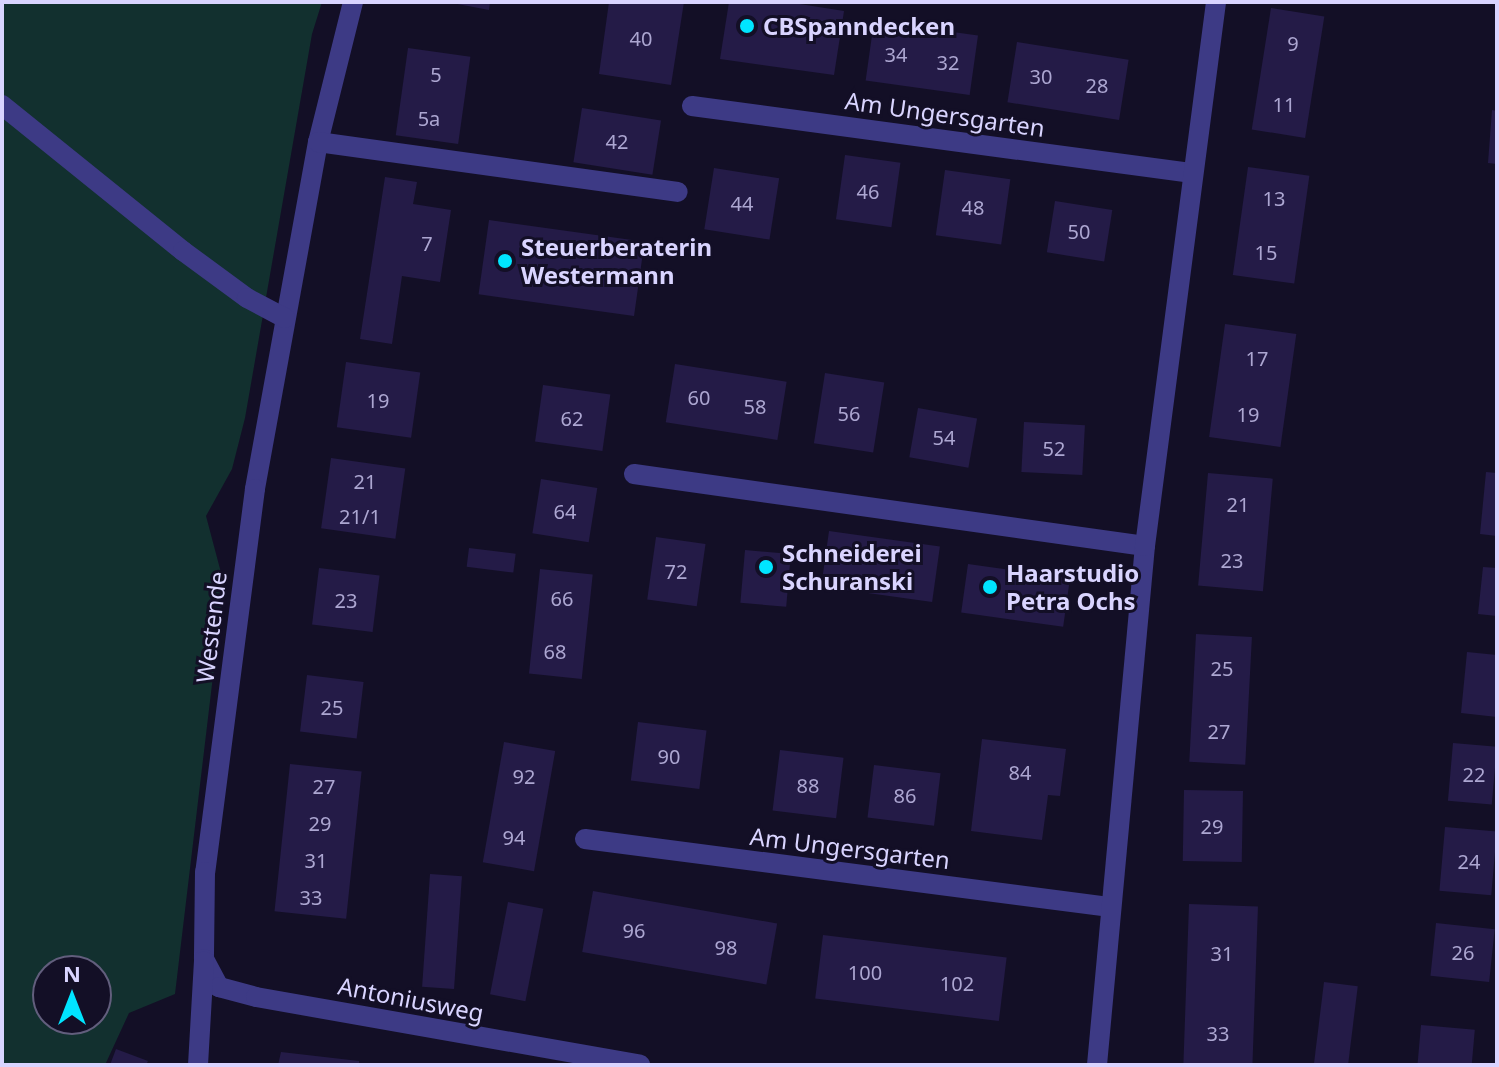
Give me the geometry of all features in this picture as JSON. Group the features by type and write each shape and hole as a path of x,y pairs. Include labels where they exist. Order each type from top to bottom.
{"street":[{"name":"Westende","path":"198,1065 202,952 255,489 318,142 353,2"},
{"path":"1097,1065 1109,907 1145,546 1191,173 1216,2"},
{"path":"2,105 183,251 247,298 285,318"},
{"name":"Am Ungersgarten","path":"692,106 1191,173"},
{"path":"318,142 678,192"},
{"path":"634,474 1145,546"},
{"name":"Am Ungersgarten","path":"585,839 1109,907"},
{"name":"Antoniusweg","path":"202,952 219,987 256,997 640,1065"}],"green space":[{"path":"2,2 322,2 312,34 245,418 232,469 206,516 224,584 175,994 129,1013 105,1065 2,1065"}],"building":[{"path":"447,2 490,2 489,10"},
{"path":"609,2 684,2 671,85 599,74"},
{"path":"729,2 787,2 844,11 834,75 720,59"},
{"path":"1271,8 1324,16 1305,138 1252,129"},
{"path":"874,21 978,36 970,95 866,80"},
{"path":"1017,42 1129,60 1119,120 1007,102"},
{"path":"408,48 470,57 458,144 396,135"},
{"path":"582,108 661,121 652,175 573,162"},
{"path":"1492,110 1497,111 1497,164 1488,163"},
{"path":"845,155 900,163 891,227 836,219"},
{"path":"1248,167 1309,176 1294,284 1233,275"},
{"path":"714,168 779,178 769,240 704,229"},
{"path":"945,170 1010,179 1001,245 936,235"},
{"path":"385,177 417,182 413,204 451,210 440,282 402,276 392,344 360,339"},
{"path":"1055,201 1112,210 1104,261 1047,252"},
{"path":"489,220 644,242 634,316 479,294"},
{"path":"1225,324 1296,334 1280,447 1209,437"},
{"path":"346,362 420,372 411,438 337,427"},
{"path":"675,364 787,382 777,440 666,422"},
{"path":"825,373 884,382 873,453 814,443"},
{"path":"543,385 610,394 602,451 535,441"},
{"path":"918,408 977,418 968,468 909,457"},
{"path":"1024,422 1085,425 1082,475 1021,472"},
{"path":"331,458 405,468 395,539 321,528"},
{"path":"1486,472 1497,473 1497,536 1480,534"},
{"path":"1208,473 1273,479 1263,591 1198,586"},
{"path":"541,479 597,488 589,542 532,533"},
{"path":"829,531 940,547 932,602 821,586"},
{"path":"656,537 706,544 697,606 647,599"},
{"path":"469,548 516,554 513,573 467,567"},
{"path":"745,550 791,554 786,607 740,603"},
{"path":"968,564 1070,578 1063,627 961,613"},
{"path":"1483,567 1497,568 1497,616 1478,614"},
{"path":"319,568 380,575 373,632 312,625"},
{"path":"540,569 593,575 582,679 529,673"},
{"path":"1196,634 1252,637 1245,765 1189,762"},
{"path":"1467,652 1497,655 1497,717 1461,713"},
{"path":"307,675 364,682 357,739 300,732"},
{"path":"638,722 706,730 699,789 631,781"},
{"path":"982,739 1066,749 1060,796 1048,795 1042,840 971,831"},
{"path":"504,742 555,751 534,871 483,862"},
{"path":"1453,743 1497,747 1492,805 1448,801"},
{"path":"780,750 844,758 836,818 773,811"},
{"path":"290,764 362,772 346,919 275,911"},
{"path":"874,765 941,773 934,826 868,818"},
{"path":"1184,790 1243,791 1242,862 1183,861"},
{"path":"1445,827 1497,832 1491,895 1439,891"},
{"path":"430,874 462,876 454,989 422,987"},
{"path":"593,891 777,923 766,985 582,952"},
{"path":"508,902 543,909 525,1001 490,994"},
{"path":"1189,904 1258,906 1252,1065 1183,1065"},
{"path":"1436,923 1495,929 1489,982 1430,976"},
{"path":"823,935 1007,958 999,1021 815,999"},
{"path":"1324,982 1358,986 1348,1065 1314,1064"},
{"path":"1421,1025 1475,1030 1472,1065 1418,1065"},
{"path":"116,1049 148,1061 146,1065 110,1065"},
{"path":"281,1052 359,1061 359,1065 278,1065"}],"place":[{"name":"CBSpanndecken","path":"747,26"},
{"name":"Steuerberaterin Westermann","path":"505,261"},
{"name":"Schneiderei Schuranski","path":"766,567"},
{"name":"Haarstudio Petra Ochs","path":"990,587"}]}
